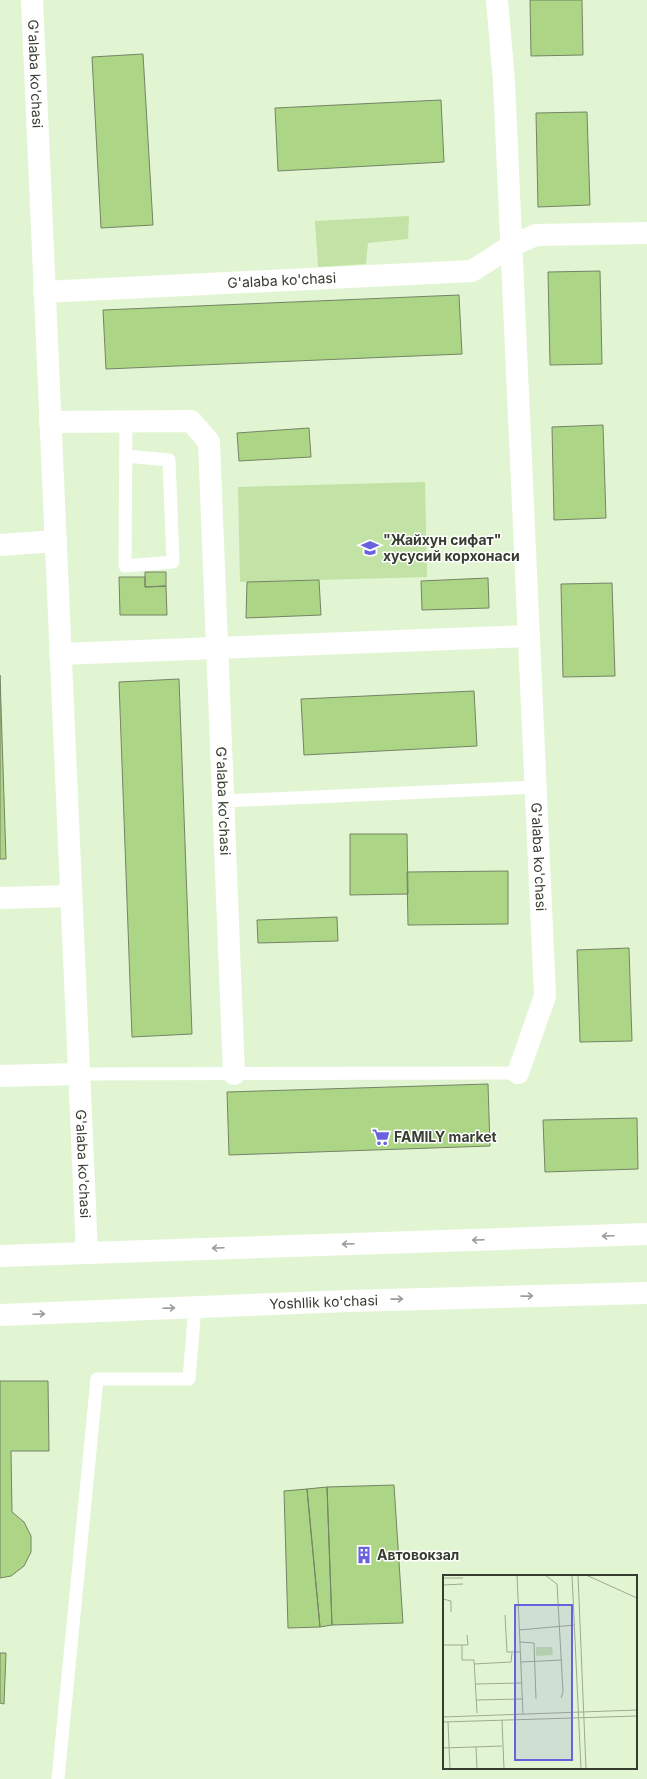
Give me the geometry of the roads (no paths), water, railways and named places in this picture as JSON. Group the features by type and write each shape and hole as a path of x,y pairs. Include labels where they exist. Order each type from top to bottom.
{"street":[{"name":"G'alaba ko'chasi","path":"32,0 87,1253"},
{"name":"G'alaba ko'chasi","path":"497,0 504,82 545,996 518,1073"},
{"name":"G'alaba ko'chasi","path":"44,292 472,271 511,246 536,235 647,233"},
{"name":"G'alaba ko'chasi","path":"50,422 191,422 209,442 234,1074"},
{"path":"0,544 56,541"},
{"path":"60,654 529,636"},
{"path":"0,898 71,896"},
{"path":"0,1076 79,1074"},
{"path":"0,1256 647,1234"},
{"name":"Yoshllik ko'chasi","path":"0,1315 364,1300 647,1293"}],"lane":[{"path":"126,422 125,566 173,562 169,460 126,456"},
{"path":"224,801 536,787"},
{"path":"79,1074 518,1073"},
{"path":"58,1779 97,1379 189,1379 195,1307"}],"place":[{"name":"\"Жайхун сифат\" хусусий корхонаси","path":"370,548"},
{"name":"FAMILY market","path":"381,1137"},
{"name":"Автовокзал","path":"364,1555"}]}
